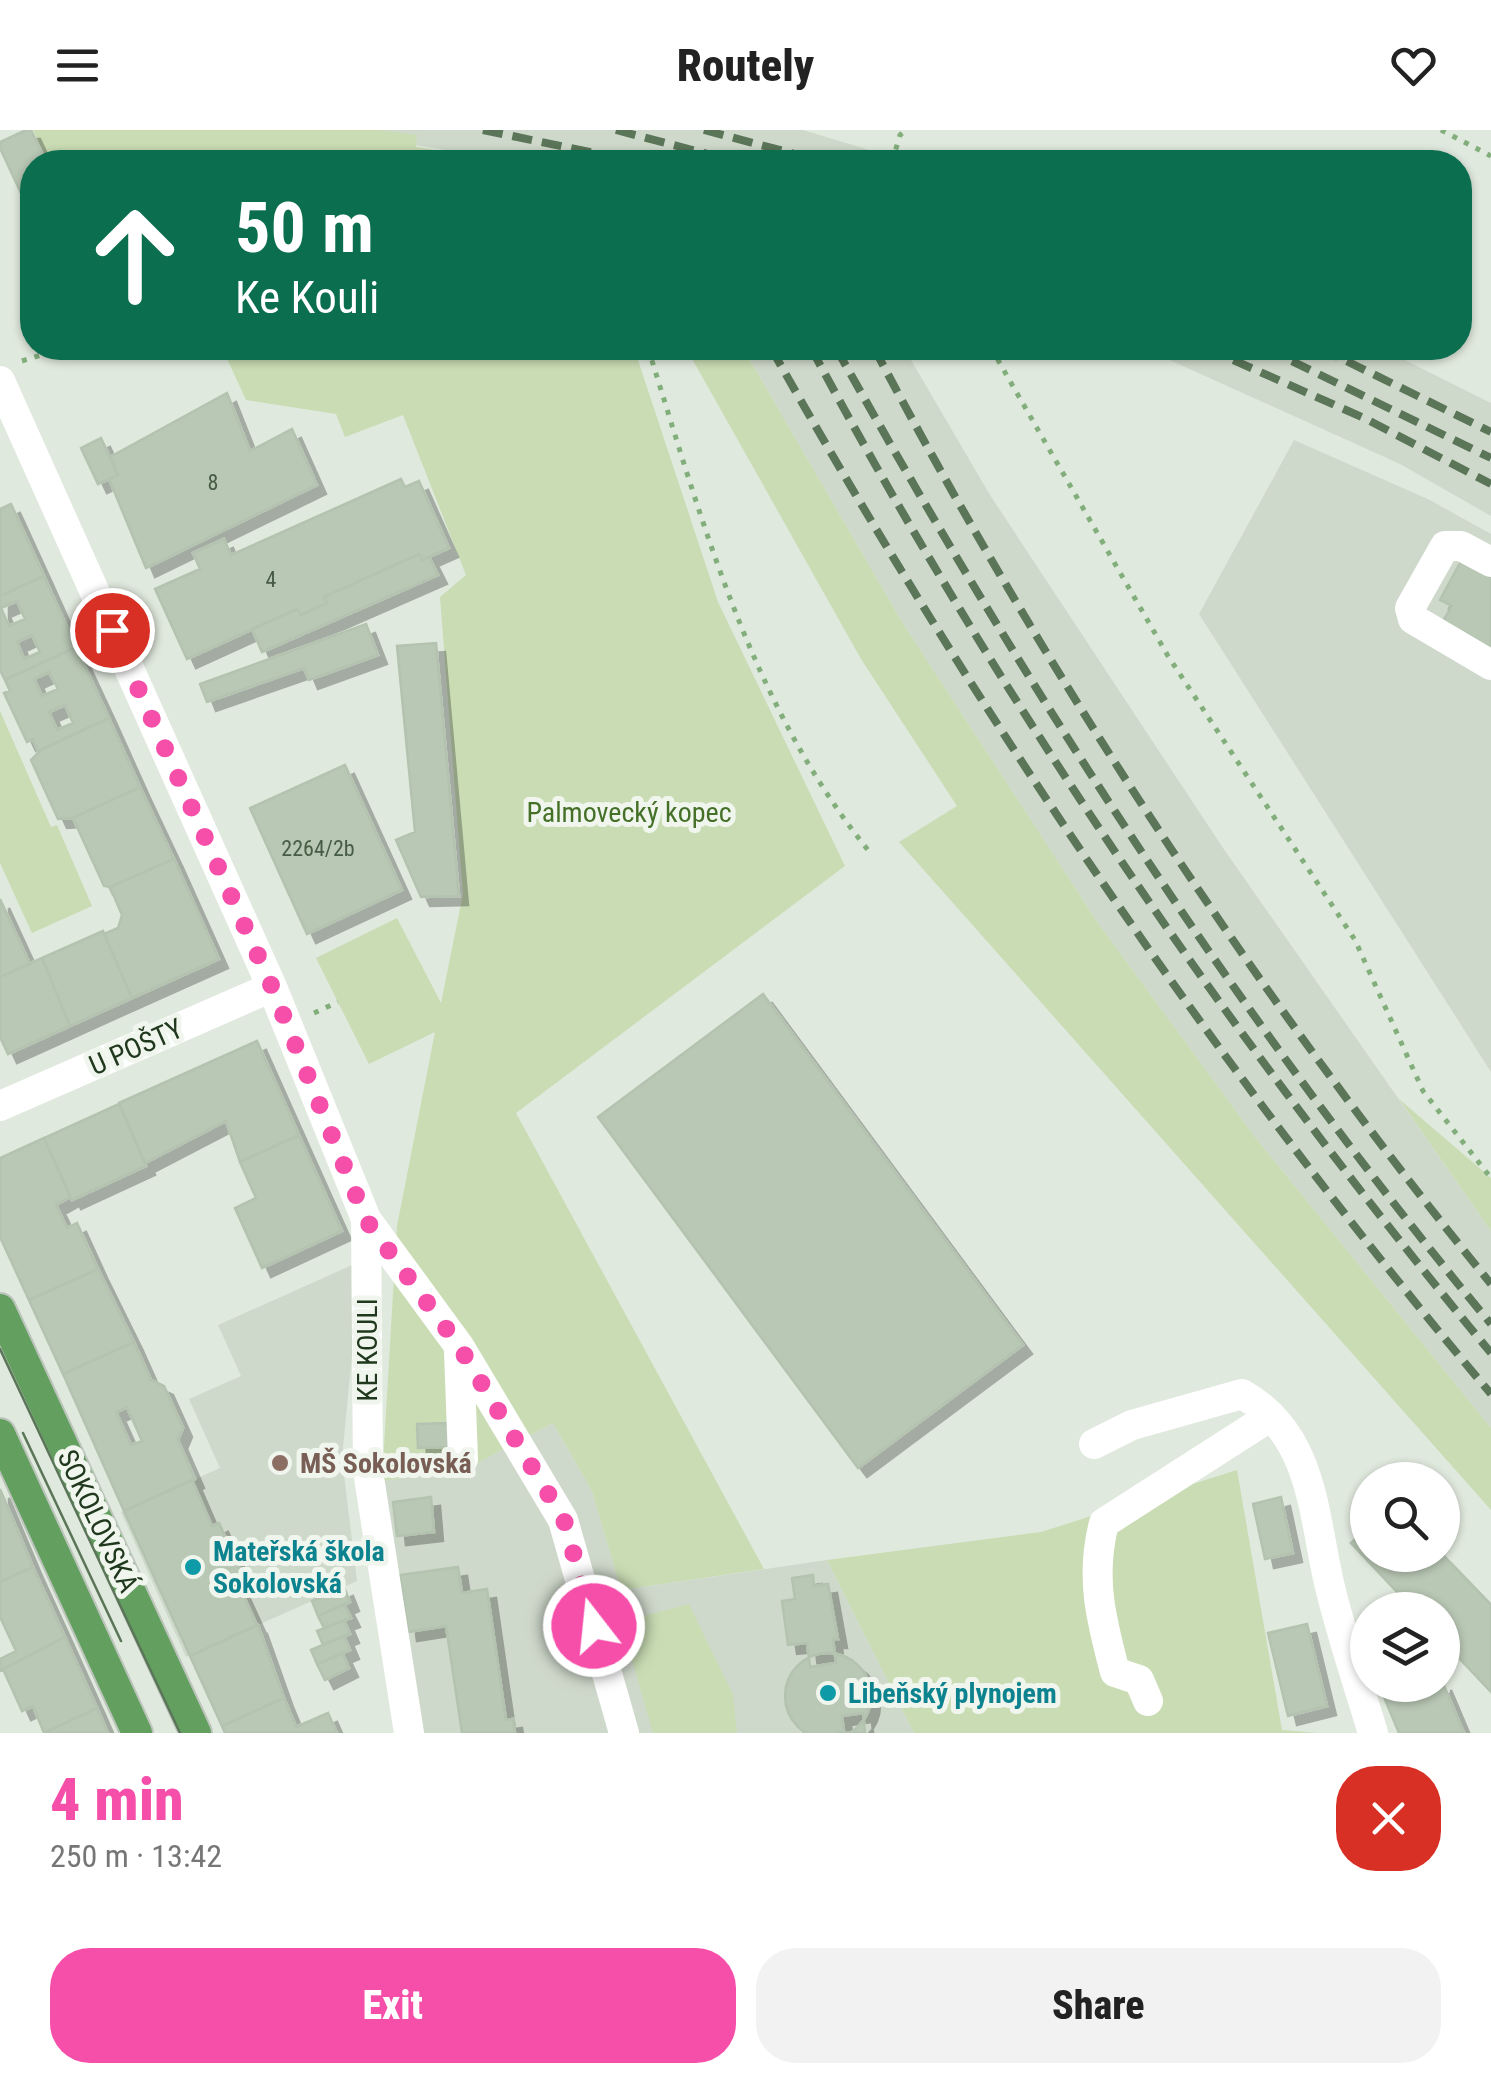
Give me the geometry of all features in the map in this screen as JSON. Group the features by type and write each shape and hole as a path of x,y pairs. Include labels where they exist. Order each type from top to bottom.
{"main road":[{"name":"SOKOLOVSKÁ","path":"0,1309 196,1733"},
{"name":"SOKOLOVSKÁ","path":"0,1434 138,1733"}],"street":[{"path":"8,372 272,987 366,1220"},
{"path":"1491,562 1461,546 1445,546 1410,608 1413,619 1491,664"},
{"name":"U POŠTY","path":"0,1106 272,987"},
{"name":"KE KOULI","path":"366,1220 459,1346 564,1520 624,1733"},
{"name":"KE KOULI","path":"366,1220 368,1472 410,1733"},
{"path":"459,1346 462,1459"},
{"path":"1094,1444 1132,1425 1242,1394 1271,1416 1289,1436 1315,1496 1329,1583 1372,1733"},
{"path":"1148,1700 1139,1680 1115,1672 1095,1597 1094,1558 1104,1523 1271,1416"}],"path":[{"path":"1442,130 1491,156"},
{"path":"8,372 36,360"},
{"path":"652,360 701,517 755,666 830,802 868,850"},
{"path":"998,360 1168,656 1356,940 1423,1091 1491,1178"},
{"path":"311,1014 338,1002"}],"shaded area":[{"path":"324,130 803,130 869,150 445,150"},
{"path":"750,360 911,360 990,495 1221,845 1491,1231 1491,1428 1255,1137 1098,923 902,622"},
{"path":"1170,360 1405,360 1491,403 1491,516 1400,464"},
{"path":"1294,440 1430,500 1491,534 1491,1072 1199,614"},
{"name":"MŠ Sokolovská","path":"352,1265 357,1304 342,1458 357,1581 186,1657 121,1512 220,1468 189,1399 241,1376 218,1325"},
{"path":"553,1423 592,1491 621,1590 827,1560 914,1733 417,1733 382,1481 466,1469"}],"green space":[{"path":"33,130 381,130 417,135 416,147 436,150 42,150"},
{"name":"Palmovecký kopec","path":"228,360 638,360 718,602 845,866 516,1113 764,1569 621,1590 592,1491 553,1423 466,1469 382,1481 397,1226 435,1032 369,1064 316,958 397,918 441,1003 463,894 440,597 466,575 403,415 345,437 336,414 246,400"},
{"path":"693,360 750,360 902,622 1098,923 1255,1137 1491,1428 1491,1510 1460,1475 1460,1462 1448,1462 899,842 957,806 861,659"},
{"path":"0,711 51,827 57,825 92,906 32,933 0,863"},
{"path":"1399,1099 1491,1178 1491,1231"},
{"path":"1237,1470 1282,1730 1318,1733 914,1733 827,1560 1041,1532"},
{"path":"689,1604 733,1695 737,1733 653,1733 621,1622"}],"building":[{"path":"31,130 40,150 20,150 20,191 0,148 0,142"},
{"path":"227,393 250,451 292,429 317,485 146,568 109,479 118,475 110,457"},
{"path":"101,438 118,475 98,484 81,448"},
{"path":"401,479 405,487 419,481 449,548 422,560 419,554 324,597 327,603 301,615 297,609 187,659 155,589 200,569 193,553 224,539 231,555"},
{"path":"11,504 44,576 0,596 0,509"},
{"path":"419,554 422,560 429,557 438,575 262,652 252,629 297,609 301,615 327,603 324,597"},
{"path":"1461,561 1491,578 1491,648 1443,621 1452,606 1440,600"},
{"path":"44,576 76,647 5,680 0,670 0,596","holes":["17,601 25,619 9,626 1,608","32,635 40,652 24,659 17,642"]},
{"path":"366,624 378,655 309,680 304,668 207,702 200,684"},
{"path":"436,643 459,896 421,897 396,840 415,832 397,646"},
{"path":"76,647 109,718 38,751 33,739 27,742 4,693 10,691 5,680","holes":["49,672 58,689 42,696 34,679","65,705 73,723 57,730 49,712"]},
{"path":"109,718 140,787 73,818 58,819 31,760 41,750"},
{"path":"345,765 402,890 307,934 250,808"},
{"path":"140,787 174,859 110,887 104,886 73,818"},
{"path":"174,859 219,959 132,998 104,934 118,928 122,915 110,887"},
{"path":"0,899 30,964 0,977"},
{"path":"103,931 132,998 70,1026 42,958"},
{"path":"42,958 70,1026 8,1054 0,1037 0,977"},
{"path":"763,994 1023,1345 858,1468 598,1117"},
{"path":"257,1041 299,1135 240,1162 226,1121 145,1163 119,1103"},
{"path":"119,1104 146,1166 72,1200 44,1138"},
{"path":"299,1135 342,1231 262,1268 235,1208 256,1198 240,1162"},
{"path":"44,1138 70,1197 56,1205 67,1228 77,1223 98,1269 29,1300 0,1237 0,1158"},
{"path":"98,1269 134,1342 63,1374 29,1300"},
{"path":"134,1342 151,1380 164,1386 183,1428 178,1440 195,1479 124,1511 63,1374","holes":["127,1407 142,1441 131,1445 116,1412"]},
{"path":"449,1423 451,1447 418,1448 417,1424"},
{"name":"Mateřská škola Sokolovská","path":"192,1480 212,1526 219,1523 243,1576 236,1579 257,1625 190,1656 124,1511"},
{"path":"0,1489 33,1567 0,1582"},
{"path":"431,1497 434,1532 397,1536 393,1502"},
{"path":"1281,1497 1293,1553 1265,1559 1253,1504"},
{"path":"33,1567 65,1637 0,1671 0,1659 16,1651 0,1617 0,1582"},
{"path":"458,1567 462,1593 487,1589 506,1720 513,1719 515,1733 462,1733 446,1626 408,1632 400,1575"},
{"path":"1378,1572 1459,1572 1491,1605 1491,1692 1460,1659 1460,1592 1397,1592"},
{"path":"813,1575 814,1586 828,1584 838,1639 833,1639 836,1663 810,1667 807,1643 788,1645 782,1601 795,1599 792,1578"},
{"path":"344,1587 350,1602 318,1616 312,1601"},
{"path":"344,1604 351,1618 324,1628 318,1616"},
{"path":"344,1620 350,1634 323,1645 317,1631"},
{"path":"1307,1624 1327,1706 1288,1716 1268,1633"},
{"path":"258,1625 284,1698 222,1726 190,1656"},
{"path":"344,1636 350,1650 317,1664 311,1650"},
{"path":"65,1637 97,1708 44,1733 33,1706 22,1711 3,1669"},
{"path":"342,1653 349,1668 325,1680 317,1664"},
{"name":"Libeňský plynojem","path":"820,1654 852,1660 864,1672 870,1688 868,1712 850,1733 806,1733 792,1720 786,1704 792,1672 804,1660"},
{"path":"284,1698 296,1727 328,1713 337,1733 225,1733 222,1726"},
{"path":"1386,1702 1451,1702 1464,1733 1399,1733"},
{"path":"97,1708 108,1733 44,1733"},
{"path":"863,1713 865,1733 836,1733 844,1731 842,1716"}],"tram line":[{"path":"0,1349 180,1733"},
{"path":"23,1433 121,1641"}],"railway":[{"path":"483,130 580,150"},
{"path":"616,130 692,150"},
{"path":"704,130 780,150"},
{"path":"778,360 933,622 1106,888 1292,1145 1491,1394"},
{"path":"818,360 961,612 1126,867 1302,1115 1491,1353"},
{"path":"843,360 984,602 1141,851 1310,1092 1491,1324"},
{"path":"881,360 1011,593 1159,831 1320,1062 1491,1284"},
{"path":"1233,360 1364,418 1491,484"},
{"path":"1290,360 1491,458"},
{"path":"1344,360 1491,432"}],"place":[{"name":"MŠ Sokolovská","path":"280,1463"},
{"name":"Mateřská škola Sokolovská","path":"193,1567"},
{"name":"Libeňský plynojem","path":"828,1693"}],"route":[{"path":"112,630 272,987 366,1220 459,1346 564,1520 594,1626"}]}
